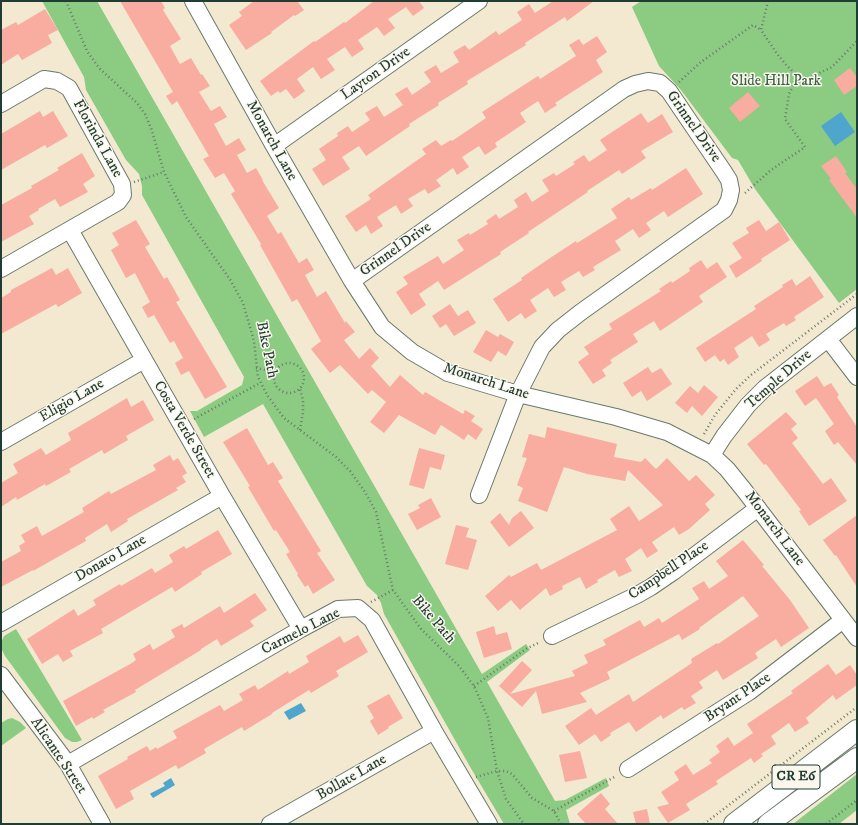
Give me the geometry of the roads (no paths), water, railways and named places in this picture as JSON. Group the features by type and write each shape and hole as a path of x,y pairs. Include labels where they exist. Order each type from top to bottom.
{"main road":[{"name":"CR E6","path":"734,824 857,730"},
{"name":"CR E6","path":"768,824 857,758"}],"street":[{"name":"Layton Drive","path":"274,146 479,1"},
{"name":"Monarch Lane","path":"197,3 274,146 352,281 382,327 412,352 448,373 518,394 616,417 667,432 712,455 727,469 758,508 857,638"},
{"name":"Florinda Lane","path":"1,104 44,79 57,81 69,88 122,184 123,195 118,202 1,270"},
{"name":"Grinnel Drive","path":"352,281 624,89 635,84 648,81 660,83 670,91 729,180 731,190 729,200 724,210 558,330 542,347 518,394"},
{"name":"Costa Verde Street","path":"70,230 222,496 301,629"},
{"name":"Temple Drive","path":"712,455 724,436 748,405 765,388 857,316"},
{"path":"828,339 857,377"},
{"name":"Eligio Lane","path":"1,442 144,360"},
{"path":"479,495 518,394"},
{"name":"Donato Lane","path":"1,623 222,496"},
{"name":"Campbell Place","path":"552,636 651,587 758,508"},
{"name":"Carmelo Lane","path":"68,764 338,609 358,608 372,620 434,731 489,824"},
{"name":"Bryant Place","path":"628,769 749,692 844,620"},
{"path":"1,675 6,694"},
{"name":"Alicante Street","path":"6,694 68,764 102,824"},
{"name":"Bollate Lane","path":"270,824 434,731"}],"water":[{"path":"841,112 855,132 835,146 821,126"},
{"path":"301,703 306,711 289,720 284,712"},
{"path":"171,778 175,785 153,798 150,794 165,786 163,783"}],"park label":[{"name":"Slide Hill Park","path":"776,82"}]}
